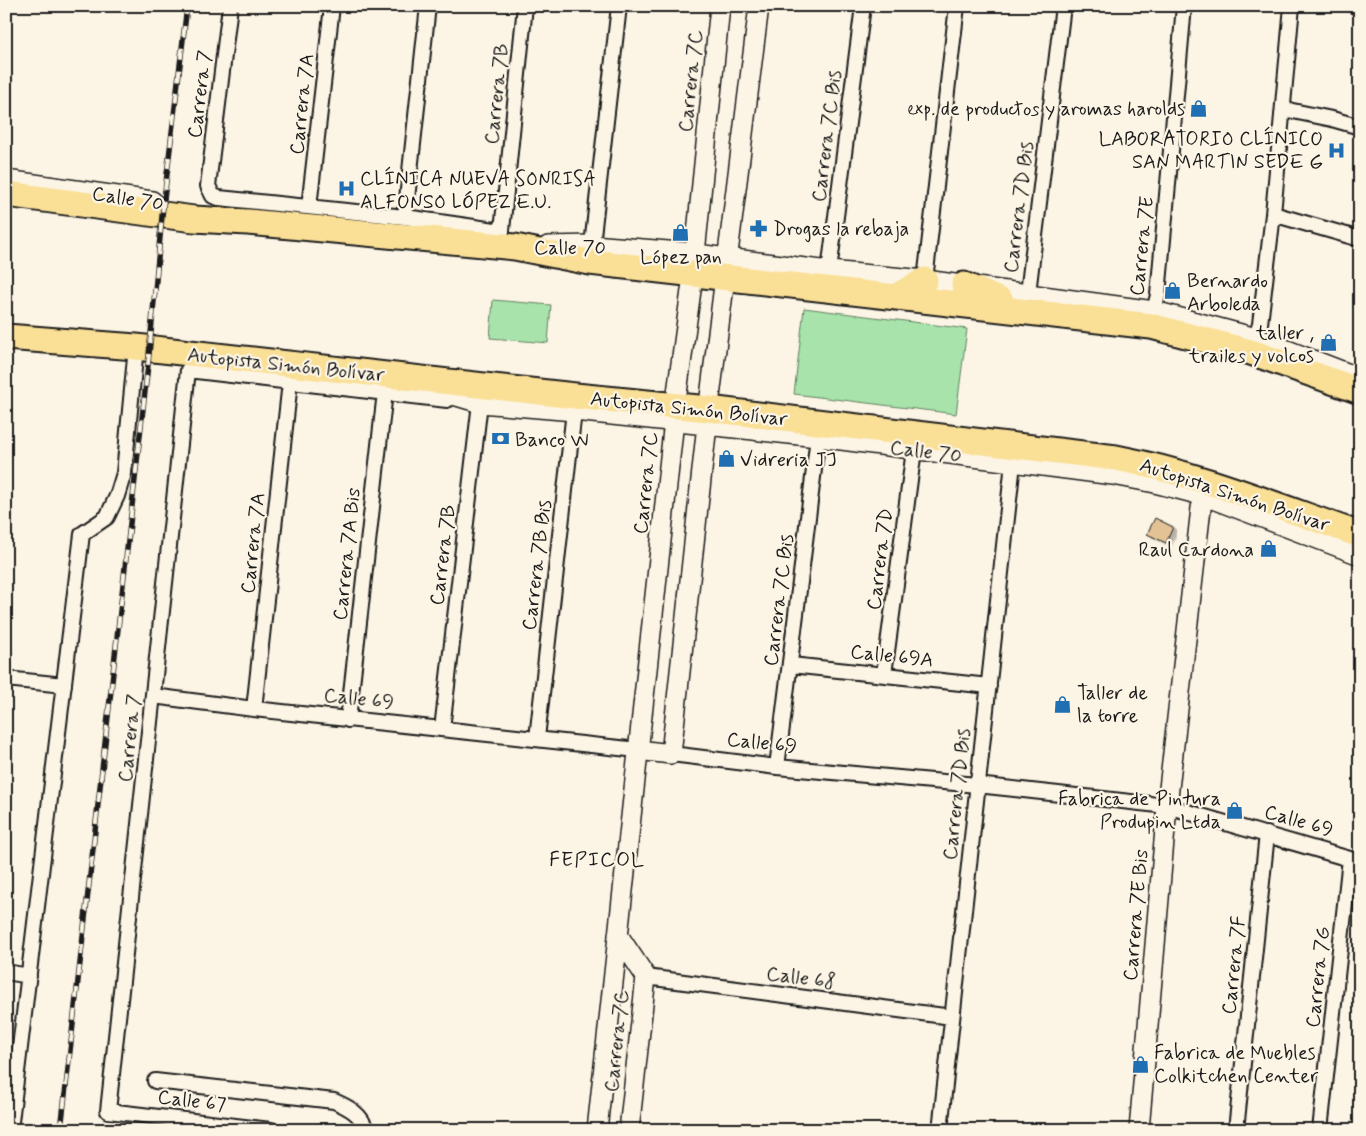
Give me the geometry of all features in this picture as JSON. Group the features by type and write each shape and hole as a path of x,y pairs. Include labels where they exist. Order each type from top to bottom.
{"highway":[{"path":"6,194 162,216 506,241 590,262 694,264"},
{"name":"Calle 70","path":"694,264 727,268"},
{"path":"727,268 895,297 1026,302"},
{"path":"895,297 925,280"},
{"path":"964,285 1026,302 1151,326 1251,352 1360,392"},
{"name":"Autopista Simón Bolívar","path":"6,337 136,347 386,384 481,395 708,417 949,437 1116,458 1158,466 1210,482 1360,535"},
{"path":"914,450 949,437"},
{"path":"982,442 1013,463"}],"street":[{"name":"Carrera 7","path":"230,6 208,186 213,196 219,198 310,207"},
{"name":"Carrera 7A","path":"310,207 332,6"},
{"path":"405,217 428,6"},
{"name":"Carrera 7B","path":"506,241 525,6"},
{"path":"592,245 619,6"},
{"name":"Carrera 7C","path":"597,1130 675,414 694,264 720,6"},
{"path":"671,754 708,417 759,6"},
{"name":"Carrera 7C Bis","path":"829,271 863,6"},
{"path":"925,280 957,6"},
{"name":"Carrera 7D Bis","path":"1026,302 1063,6"},
{"name":"Carrera 7E","path":"1154,311 1158,294 1184,6"},
{"path":"1256,338 1260,324 1273,214 1292,6"},
{"path":"1355,6 1360,7"},
{"path":"1283,109 1360,127"},
{"name":"Calle 70","path":"6,180 196,208 248,222"},
{"path":"310,207 405,217 506,241"},
{"path":"1273,214 1360,239"},
{"name":"Calle 70","path":"506,241 592,245 694,264"},
{"name":"Calle 70","path":"727,268 829,271 964,285"},
{"path":"1026,302 1154,311 1256,338 1360,378"},
{"path":"10,1130 82,534 107,517 117,496 124,473 136,347"},
{"name":"Carrera 7","path":"108,1111 188,370 290,382"},
{"name":"Carrera 7A","path":"254,709 290,382"},
{"path":"290,382 386,384"},
{"name":"Carrera 7A Bis","path":"348,720 386,384"},
{"name":"Carrera 7B","path":"442,729 481,395"},
{"name":"Carrera 7B Bis","path":"537,738 575,404"},
{"name":"Calle 70","path":"708,417 818,438 1113,475 1155,483 1205,496 1360,555"},
{"name":"Carrera 7C Bis","path":"777,767 818,438"},
{"name":"Carrera 7D","path":"884,674 914,450"},
{"name":"Carrera 7D Bis","path":"940,1130 1013,463"},
{"name":"Carrera 7E Bis","path":"1139,1130 1167,806 1200,516 1205,496"},
{"name":"Calle 69A","path":"790,664 989,686"},
{"path":"6,679 64,685"},
{"name":"Calle 69","path":"153,696 348,720 537,738 777,767 978,785 1167,806 1355,860"},
{"name":"Carrera 7F","path":"1236,1130 1266,834"},
{"name":"Carrera 7G","path":"1320,1130 1355,860"},
{"name":"Carrera 7C","path":"618,935 646,977 629,1130"},
{"path":"6,972 29,976"},
{"name":"Calle 68","path":"646,977 952,1017"},
{"path":"155,1081 334,1101 351,1108 364,1122 366,1130"},
{"name":"Calle 67","path":"108,1111 271,1130"}],"green space":[{"path":"493,300 551,305 548,343 490,338"},
{"path":"804,308 967,329 956,414 794,394"}],"building":[{"path":"1155,518 1173,527 1166,543 1147,534"}],"railway":[{"path":"61,1130 187,6"}],"place":[{"name":"exp. de productos y aromas harolds","path":"1199,108"},
{"name":"LABORATORIO CLÍNICO SAN MARTIN SEDE G","path":"1337,150"},
{"name":"CLÍNICA NUEVA SONRISA ALFONSO LÓPEZ E.U.","path":"346,189"},
{"name":"Drogas la rebaja","path":"759,228"},
{"name":"López pan","path":"681,232"},
{"name":"Bernardo Arboleda","path":"1173,291"},
{"name":"taller , trailes y volcos","path":"1328,343"},
{"name":"Banco W","path":"501,439"},
{"name":"Vidreria JJ","path":"726,459"},
{"name":"Raul Cardona","path":"1268,549"},
{"name":"Taller de la torre","path":"1063,704"},
{"name":"Fabrica de Pintura Produpin Ltda","path":"1235,810"},
{"name":"Fabrica de Muebles Colkitchen Center","path":"1140,1064"}],"district":[{"name":"FEPICOL","path":"597,859"}]}
